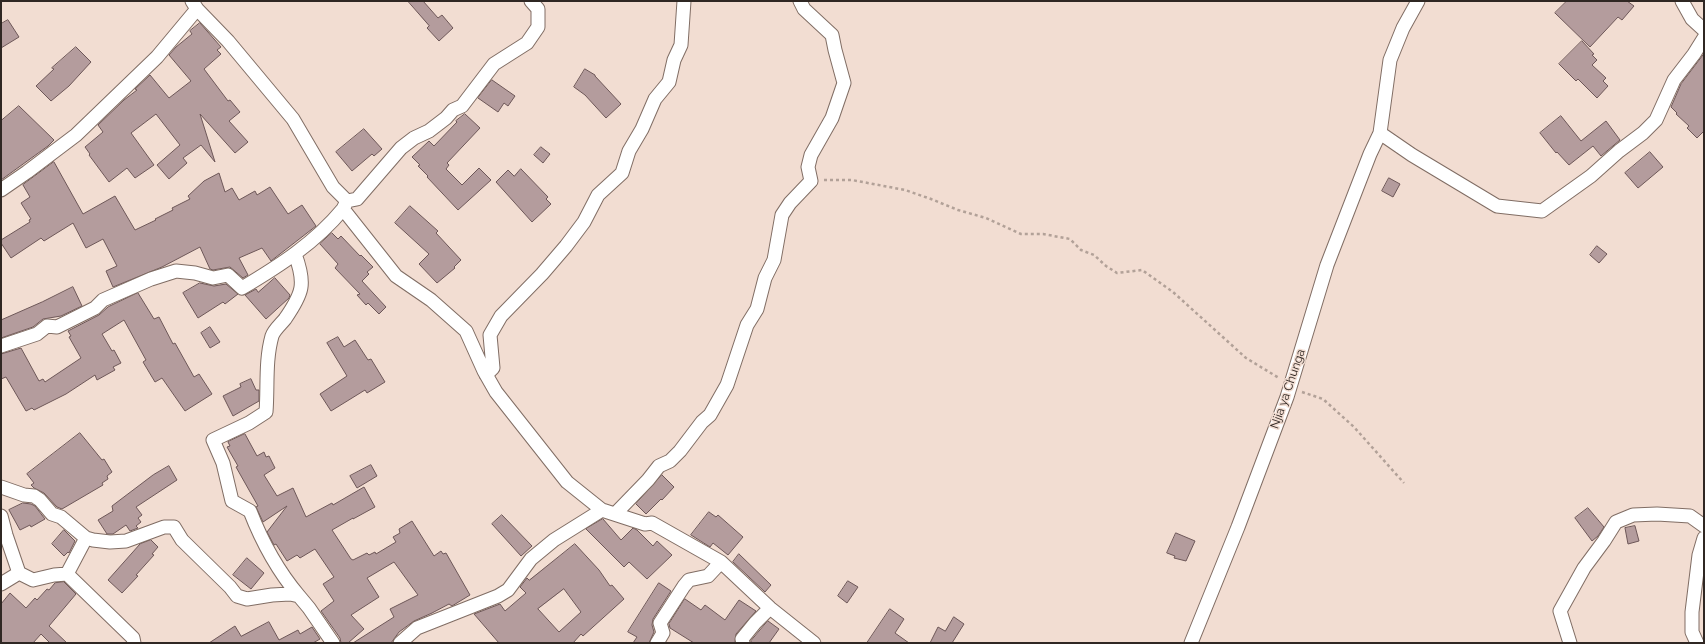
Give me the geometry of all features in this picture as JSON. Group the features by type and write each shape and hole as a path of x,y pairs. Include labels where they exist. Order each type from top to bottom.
{"street":[{"path":"1,346 37,334 47,326 56,326 95,308 103,300 151,279 176,271 195,273 214,278 228,274 242,288 295,254 332,222 345,205 357,199 401,148 414,138 429,131 446,118 453,110 462,106 494,64 527,43 538,26 538,8 531,1"},
{"path":"486,375 493,368 490,335 501,316 561,252 584,222 598,195 622,173 629,151 642,129 655,99 669,82 674,60 681,45 684,1"},
{"path":"615,514 648,480 659,466 670,461 680,451 710,414 727,385 747,326 757,309 765,278 774,260 782,215 790,203 811,181 808,167 811,155 832,118 844,83 832,35 804,9 800,1"},
{"name":"Njia ya Chunga","path":"1191,643 1238,527 1291,386 1327,265 1370,154 1380,133 1390,60 1403,28 1418,1"},
{"path":"1682,1 1692,19 1704,30"},
{"path":"1,190 76,135 157,56 194,5 228,41 293,119 333,187 396,276 431,300 466,331 486,375 496,392 567,482 602,510 645,524 652,523 721,562 770,608 814,643"},
{"path":"1380,133 1418,159 1497,206 1542,211 1591,176 1618,151 1643,133 1656,120 1674,80 1704,38"},
{"path":"295,254 302,273 302,290 286,317 273,334 266,376 268,394 266,412 249,423 213,440 223,463 232,501 250,511 259,534 275,565 309,608 333,643"},
{"path":"1,487 24,495 34,496 40,500 52,514 62,517 86,538 103,542 126,540 164,527 174,527 182,540 230,587 237,596 247,599 272,595 290,594 299,596"},
{"path":"400,643 417,628 498,596 508,590 531,559 561,536 602,510"},
{"path":"1570,643 1560,611 1584,568 1616,522 1632,515 1657,514 1690,516 1704,526"},
{"path":"1,516 6,535 20,573 33,580 54,575 67,574 135,641"},
{"path":"67,574 86,538"},
{"path":"1697,643 1692,632 1692,612 1699,555 1704,538"},
{"path":"657,643 663,633 660,623 688,580 708,576 721,562"},
{"path":"1,584 20,573"},
{"path":"743,643 742,639 770,608"}],"path":[{"path":"811,181 852,180 879,187 905,190 958,210 986,218 1021,234 1043,234 1070,240 1081,250 1094,255 1106,266 1117,273 1142,270 1173,292 1246,358 1271,372 1297,391 1323,399 1354,427 1404,483"}],"building":[{"path":"408,1 423,1 438,18 442,15 453,28 439,41 427,28 429,26"},
{"path":"1567,1 1627,1 1634,6 1622,20 1618,17 1590,47 1555,13"},
{"path":"8,20 19,37 1,48 1,24"},
{"path":"200,23 221,47 217,50 221,54 204,69 228,101 230,100 240,112 229,121 248,142 235,153 200,114 215,162 201,145 183,158 187,163 169,179 157,165 180,145 156,114 131,133 154,165 135,178 127,168 109,182 89,155 90,154 85,147 103,132 98,125 124,100 137,90 135,89 150,75 169,98 191,81 169,55 192,34 190,31"},
{"path":"1582,41 1594,54 1592,55 1597,60 1592,65 1606,78 1603,81 1608,86 1597,98 1578,79 1576,81 1559,64"},
{"path":"76,47 91,62 69,86 51,101 36,86 54,69 52,68"},
{"path":"1704,54 1704,131 1697,138 1687,128 1689,126 1671,107 1681,84"},
{"path":"585,69 595,75 621,104 606,118 585,95 574,87"},
{"path":"492,80 515,96 508,106 504,103 498,112 478,98"},
{"path":"19,106 54,140 1,180 1,121"},
{"path":"465,114 480,128 447,163 449,165 446,169 462,185 479,168 491,180 458,210 427,177 428,176 418,166 420,165 412,157 429,141 434,146 457,122 456,121"},
{"path":"1561,116 1581,141 1606,121 1620,140 1601,156 1593,146 1569,165 1557,152 1556,153 1540,133"},
{"path":"364,129 382,149 374,156 372,154 352,171 336,152"},
{"path":"541,147 550,154 543,163 534,155"},
{"path":"1650,152 1663,167 1638,188 1625,173"},
{"path":"54,162 83,214 115,196 135,230 156,220 155,219 173,210 172,208 190,199 188,196 204,181 219,173 225,192 232,188 239,200 255,191 257,195 270,187 288,214 302,205 316,226 271,261 262,248 239,258 248,275 243,278 230,267 213,270 210,269 200,247 162,267 113,287 106,271 117,266 103,239 86,248 73,223 44,241 41,238 11,258 1,243 1,240 30,222 29,220 31,219 21,203 30,197 23,185"},
{"path":"521,169 548,197 546,199 551,204 532,222 496,182 508,170 514,176"},
{"path":"1389,178 1400,184 1393,197 1382,191"},
{"path":"410,206 438,231 436,233 461,260 454,267 455,268 437,283 419,264 429,254 395,223"},
{"path":"332,233 338,239 341,236 373,267 367,272 369,274 362,281 386,307 379,314 368,303 366,305 357,295 360,294 335,268 338,264 320,244"},
{"path":"1597,246 1607,254 1599,263 1590,255"},
{"path":"275,278 290,295 289,298 266,319 245,295 256,289 258,292"},
{"path":"200,283 214,286 226,284 238,294 225,304 223,302 198,318 183,293"},
{"path":"73,287 82,306 61,316 43,319 33,327 1,338 1,320"},
{"path":"138,293 154,319 159,317 173,344 175,343 194,377 199,374 212,394 185,411 162,378 155,382 143,362 146,360 124,320 102,334 112,351 114,350 121,363 113,367 115,370 97,380 95,375 66,394 34,410 32,408 26,411 6,377 1,379 1,354 21,348 39,381 43,379 45,382 81,358 69,337 71,336 68,331 99,315 108,307"},
{"path":"210,327 220,342 210,348 201,333"},
{"path":"338,337 344,347 355,340 368,360 371,359 385,382 367,393 365,390 331,411 320,394 347,376 327,343"},
{"path":"251,379 256,390 259,390 259,401 233,416 223,396 241,387 240,384"},
{"path":"80,433 102,460 104,459 112,472 107,476 108,479 102,483 103,485 62,509 57,507 44,493 31,485 34,483 27,474"},
{"path":"245,434 257,456 264,452 266,457 269,456 275,468 264,475 277,496 293,488 306,517 332,503 333,505 364,487 375,507 332,530 351,559 353,560 367,553 369,555 375,552 376,554 396,542 393,537 400,533 399,529 412,521 434,556 441,551 443,554 446,553 470,595 452,606 449,604 414,621 399,632 391,643 353,643 394,617 390,609 418,595 394,562 367,578 379,597 351,615 364,629 348,643 341,643 340,638 321,611 334,601 323,584 334,577 315,549 300,558 297,555 287,561 276,544 274,545 267,532 287,506 263,522 256,507 258,506 236,467 238,466 227,447 230,446 228,442"},
{"path":"371,465 377,476 357,488 350,476"},
{"path":"169,466 177,480 136,507 142,515 138,518 141,522 136,526 138,528 130,531 126,525 113,534 107,534 98,520 113,511 112,506 153,475"},
{"path":"662,475 674,487 646,514 636,504"},
{"path":"23,503 35,506 45,519 31,527 30,525 20,530 9,510"},
{"path":"1588,508 1604,527 1598,536 1592,541 1575,518"},
{"path":"709,512 716,517 718,515 743,537 728,555 713,543 710,547 691,535"},
{"path":"502,515 532,546 521,556 492,524"},
{"path":"603,519 621,540 633,528 653,546 657,541 672,555 647,579 629,562 624,567 586,529"},
{"path":"1635,526 1639,541 1628,544 1625,528"},
{"path":"64,530 75,541 69,553 68,552 64,556 52,544"},
{"path":"1176,533 1195,541 1186,561 1174,558 1175,556 1167,553"},
{"path":"151,540 158,547 152,554 154,555 136,575 138,576 122,593 108,580 140,544"},
{"path":"575,544 599,570 610,586 612,585 624,599 583,636 581,634 573,643 499,643 474,614 500,604 505,611 526,593 520,587 527,578 529,580","holes":["564,589 581,612 559,632 538,609"]},
{"path":"739,554 771,585 765,592 733,562"},
{"path":"247,558 264,573 251,589 233,575"},
{"path":"848,581 858,587 847,603 838,596"},
{"path":"64,582 76,594 49,626 67,643 50,643 41,634 33,643 1,643 1,604 10,593 26,608 35,598 37,600 55,583"},
{"path":"659,583 671,591 653,619 652,625 654,632 649,643 633,643 637,637 628,632"},
{"path":"685,599 701,610 705,605 725,620 739,600 756,611 736,634 735,643 694,643 670,628 669,624"},
{"path":"890,609 904,619 895,633 909,643 867,643"},
{"path":"954,617 964,624 952,643 930,643 938,627 945,631"},
{"path":"768,621 779,629 769,643 751,643 751,641"},
{"path":"269,622 279,640 298,630 300,634 312,627 320,639 313,643 209,643 235,626 241,636"}]}
